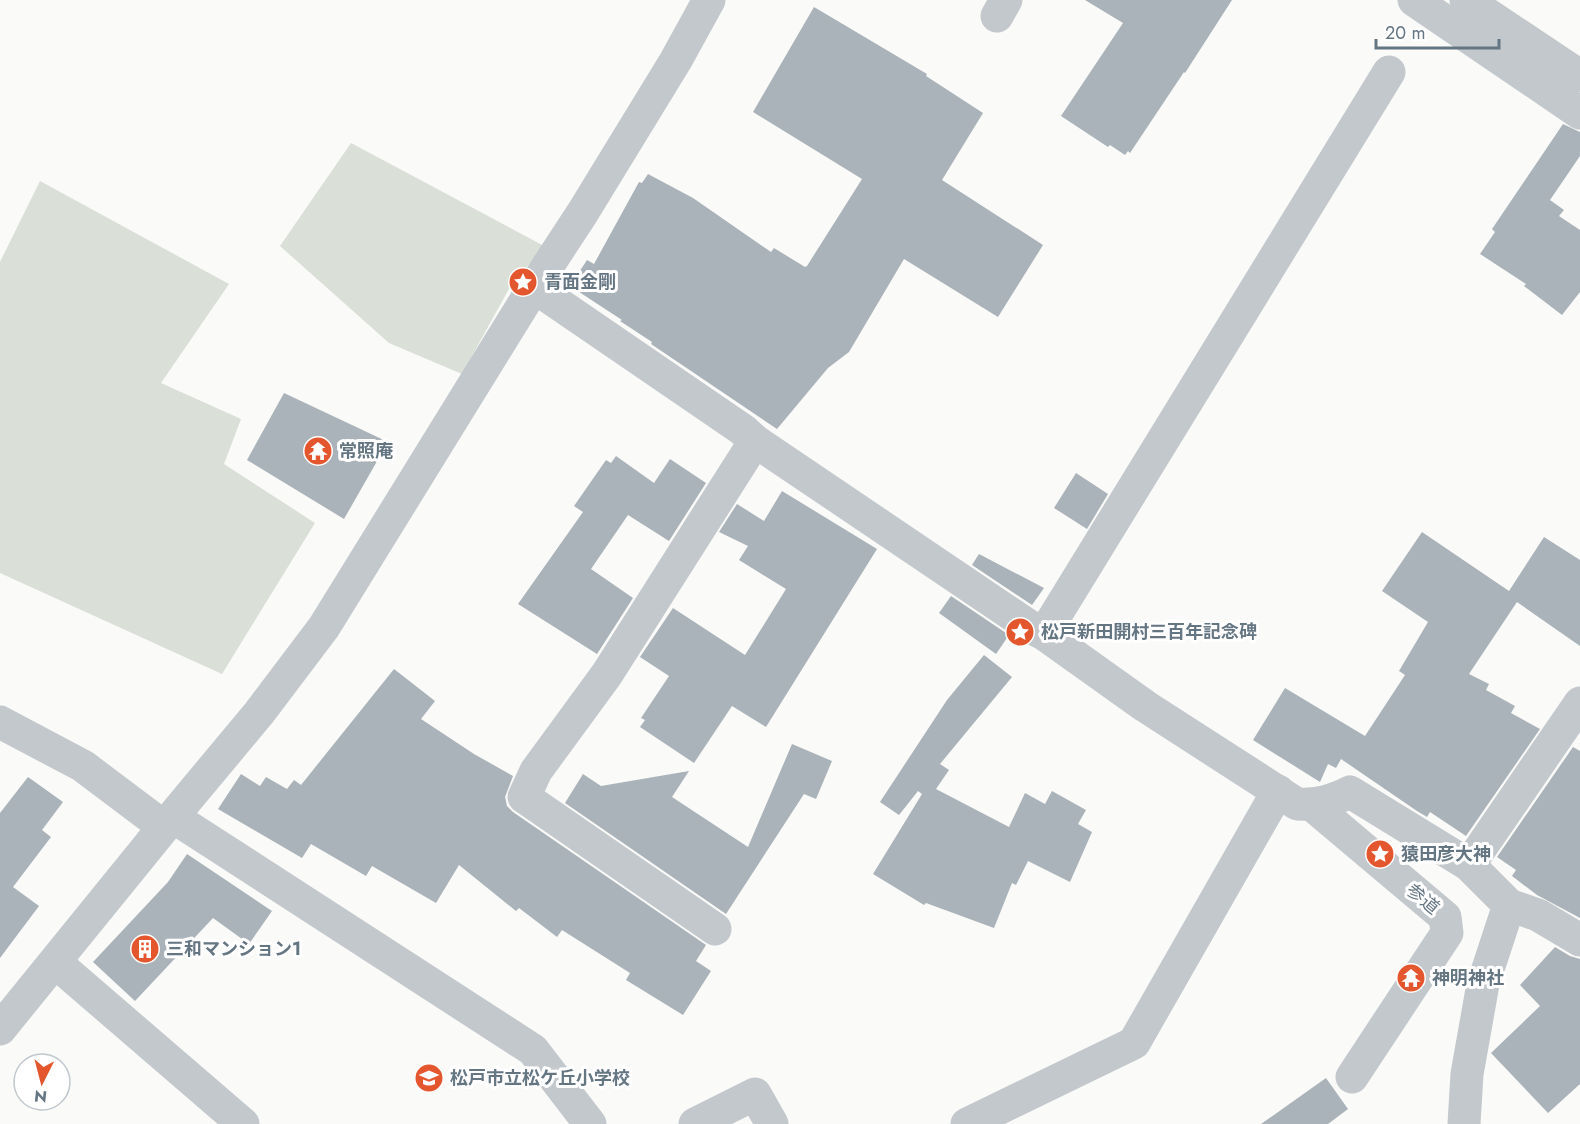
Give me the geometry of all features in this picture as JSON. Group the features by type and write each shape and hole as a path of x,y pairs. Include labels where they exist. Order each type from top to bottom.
{"street":[{"path":"4,1018 55,962 259,713 324,627 676,60 709,0"},
{"path":"1413,0 1580,113"},
{"path":"1466,0 1503,10 1580,76"},
{"path":"1044,634 1389,72"},
{"path":"534,287 743,430 755,441 1044,634 1145,706 1297,804 1312,805 1331,801 1350,792 1485,891 1538,915 1580,940"},
{"path":"715,929 524,797 536,771 607,674 755,441"},
{"path":"1464,1124 1467,1074 1483,984 1485,891 1580,704"},
{"path":"0,722 83,766 168,822 533,1050 590,1124"},
{"path":"968,1124 1134,1043 1278,791"},
{"name":"参道","path":"1312,805 1445,917 1447,933 1352,1077"},
{"path":"55,962 243,1124"},
{"path":"695,1124 756,1095 772,1124"}],"shaded area":[{"path":"351,143 544,246 510,287 462,374 389,343 280,246"},
{"path":"40,181 229,284 161,383 241,419 224,464 315,523 222,674 0,573 0,262"}],"building":[{"path":"1085,0 1232,0 1130,153 1128,151 1125,155 1110,145 1108,147 1061,116 1123,23"},
{"path":"814,7 927,74 926,76 983,113 942,180 1043,245 998,317 904,259 849,352 828,368 777,429 570,286 587,260 594,264 639,182 642,183 648,174 693,198 771,252 774,248 805,267 807,266 862,179 753,112"},
{"path":"1563,124 1580,132 1580,156 1550,200 1564,210 1559,216 1580,230 1580,292 1562,315 1524,286 1526,284 1480,254 1495,232 1492,229"},
{"name":"常照庵","path":"284,393 388,442 344,519 247,460"},
{"path":"616,456 654,483 670,459 706,483 669,541 628,515 591,569 633,598 597,654 518,604 583,512 574,506 606,460 611,463"},
{"path":"1076,473 1108,494 1087,529 1054,508"},
{"path":"782,491 877,549 766,727 732,706 694,763 640,727 645,720 641,718 669,676 640,657 673,608 745,655 786,589 739,560 748,546 719,532 737,504 764,521"},
{"path":"1422,532 1509,591 1544,537 1580,560 1580,646 1517,602 1469,674 1489,684 1486,690 1515,706 1511,713 1540,729 1466,836 1430,812 1427,817 1417,811 1341,759 1336,768 1328,764 1320,782 1253,740 1285,688 1365,736 1405,675 1399,671 1428,622 1382,591"},
{"path":"979,554 1044,588 1032,605 972,565"},
{"path":"951,596 1009,635 996,654 939,613"},
{"path":"984,655 1012,677 940,764 949,770 936,789 1009,827 1025,793 1045,804 1052,791 1086,810 1078,824 1092,832 1070,882 1028,861 1016,885 1012,883 994,928 926,903 924,905 873,874 922,794 918,791 899,815 880,802 947,700"},
{"path":"394,669 435,701 421,719 474,754 513,776 505,797 507,806 513,812 706,945 696,961 711,971 683,1015 626,980 630,973 562,930 557,937 519,908 516,911 459,865 436,903 372,866 366,876 311,844 302,858 218,809 241,774 260,786 266,777 287,789 294,780 301,785"},
{"path":"792,744 832,761 816,799 804,794 726,914 565,803 583,774 601,786 689,771 672,797 748,847"},
{"path":"1573,747 1580,751 1580,918 1537,895 1512,876 1516,870 1497,857"},
{"path":"28,777 63,802 42,830 51,837 13,887 39,906 0,958 0,813"},
{"path":"187,854 272,911 249,944 213,918 135,1001 93,962 168,882"},
{"path":"1555,947 1580,959 1580,1084 1548,1113 1491,1053 1540,1006 1520,985"},
{"path":"1326,1078 1348,1109 1328,1124 1261,1124"}],"place":[{"name":"青面金剛","path":"523,282"},
{"name":"常照庵","path":"318,451"},
{"name":"松戸新田開村三百年記念碑","path":"1020,632"},
{"name":"猿田彦大神","path":"1380,854"},
{"name":"三和マンション1","path":"145,949"},
{"name":"神明神社","path":"1411,978"},
{"name":"松戸市立松ケ丘小学校","path":"429,1078"}]}
